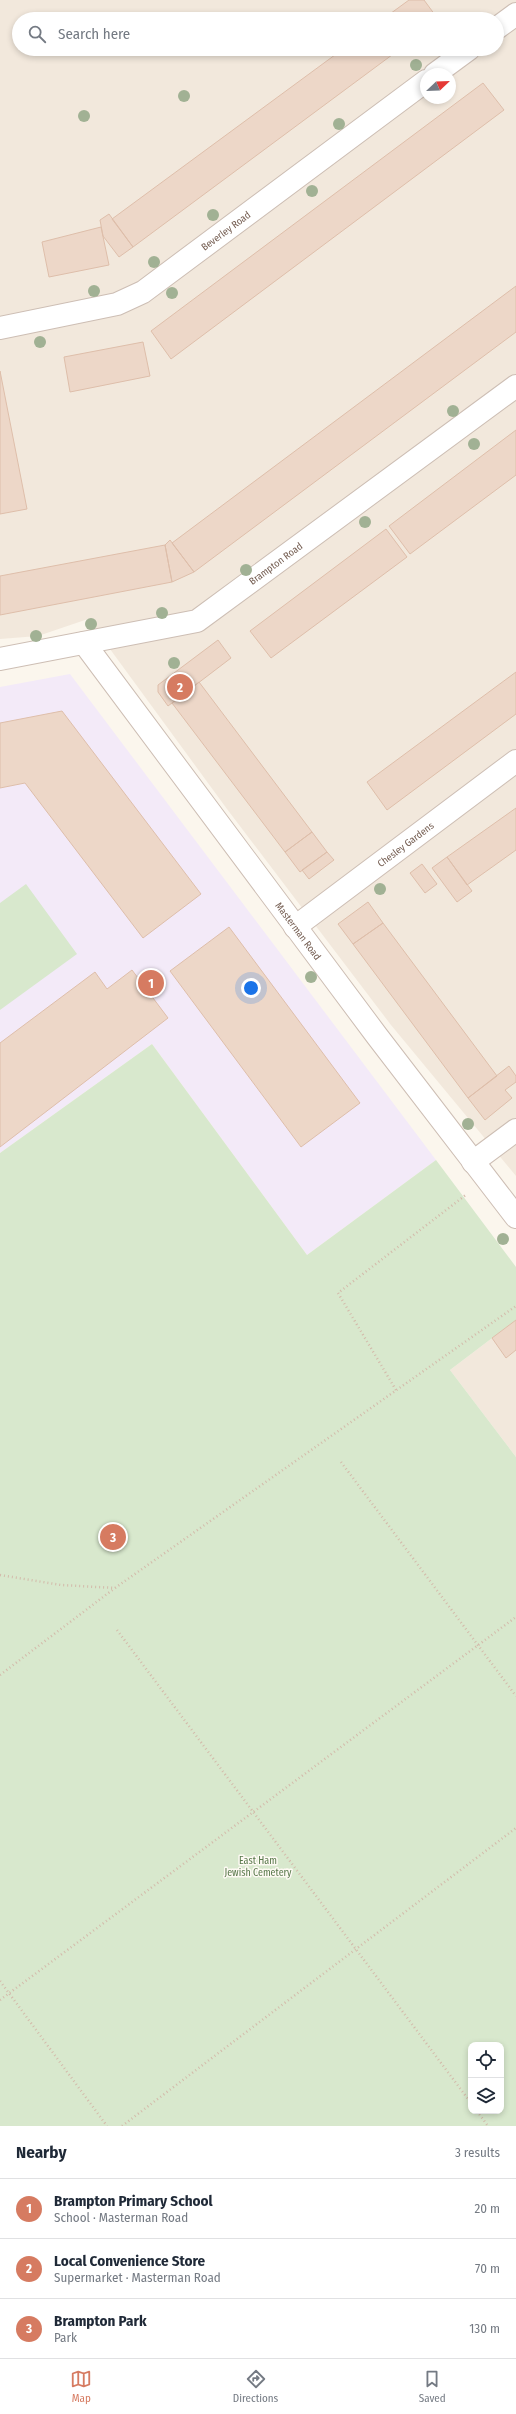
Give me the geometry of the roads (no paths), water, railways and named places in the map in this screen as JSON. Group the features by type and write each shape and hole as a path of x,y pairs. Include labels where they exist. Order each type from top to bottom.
{"street":[{"path":"504,23 516,14"},
{"path":"443,68 459,56"},
{"name":"Beverley Road","path":"0,328 117,304 143,292 420,85"},
{"name":"Brampton Road","path":"0,659 197,621 516,386"},
{"name":"Masterman Road","path":"84,643 295,927 516,1217"},
{"name":"Chesley Gardens","path":"295,927 516,761"},
{"path":"480,1170 516,1130"}],"place":[{"name":"Local Convenience Store","path":"180,687"},
{"name":"Brampton Primary School","path":"151,983"},
{"name":"Brampton Park","path":"113,1537"}],"park label":[{"name":"East Ham Jewish Cemetery","path":"258,1866"}]}
